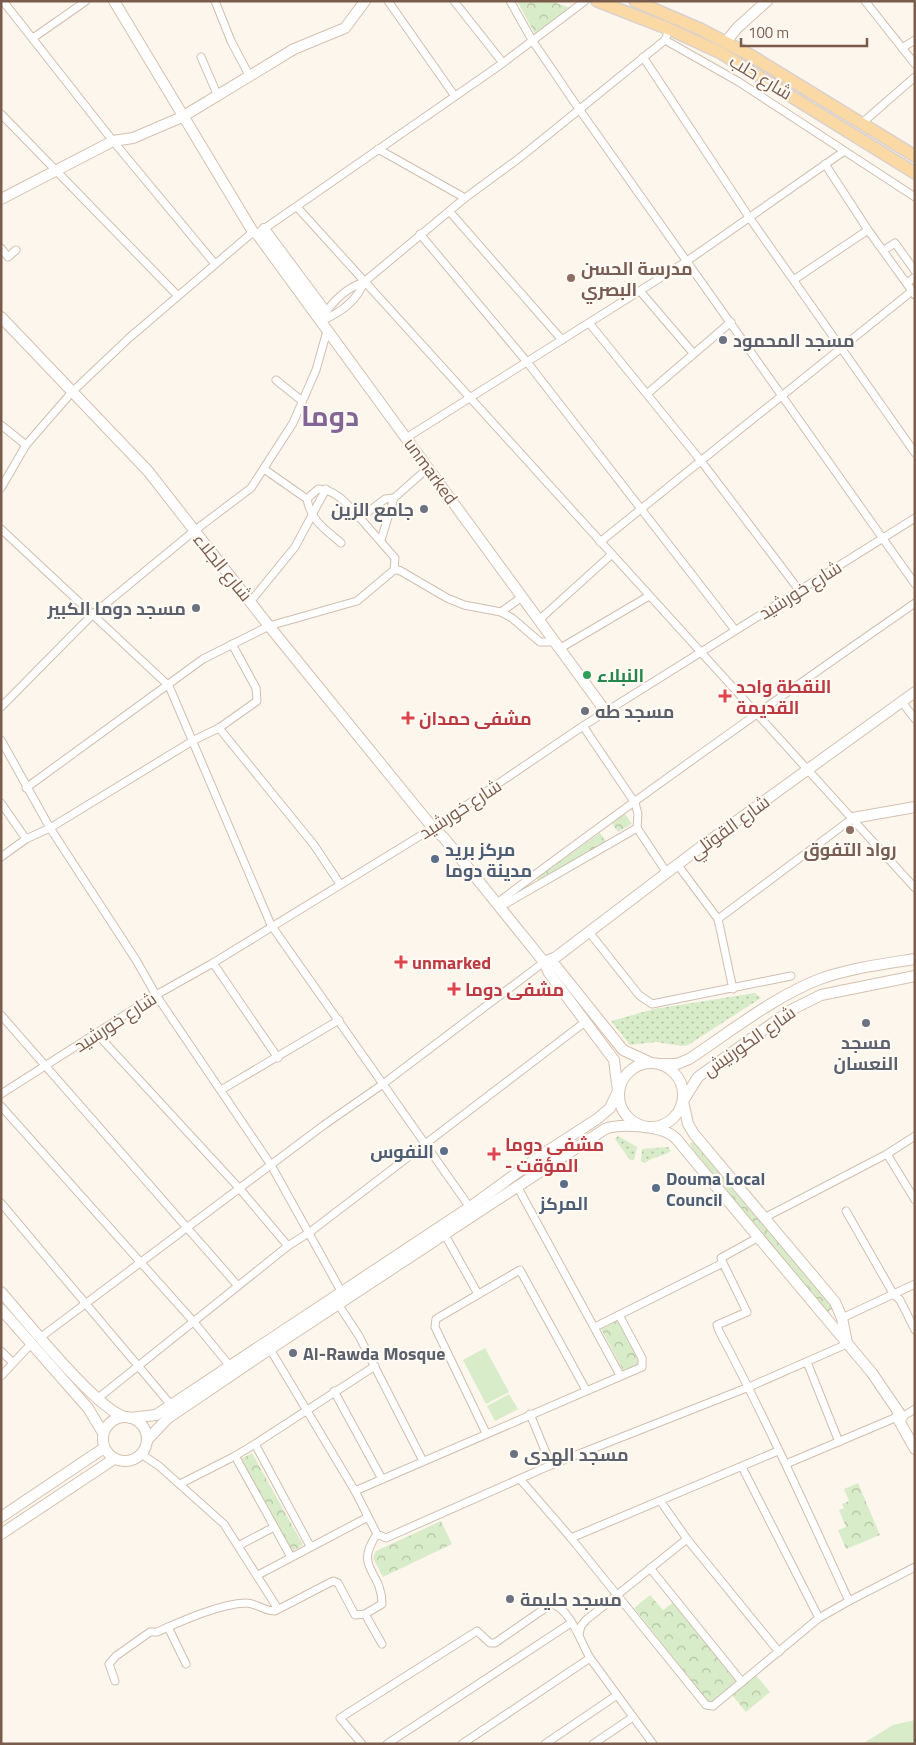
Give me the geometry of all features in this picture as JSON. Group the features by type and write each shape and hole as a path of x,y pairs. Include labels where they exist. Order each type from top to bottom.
{"main road":[{"name":"شارع حلب","path":"597,1 726,42 915,156"},
{"name":"شارع حلب","path":"634,1 915,173"},
{"path":"721,53 726,42"}],"street":[{"path":"3,1 113,141 215,264"},
{"path":"33,38 86,1"},
{"name":"unmarked","path":"114,1 182,117 258,232 327,331 606,712"},
{"path":"215,1 233,47 249,76"},
{"path":"1,200 113,141 133,138 182,117 294,49 345,28 365,1"},
{"path":"388,1 454,95"},
{"path":"454,1 502,64"},
{"path":"510,1 532,40 579,109 915,584"},
{"path":"1,488 26,445 72,392 215,264 454,95 502,64 585,1"},
{"path":"726,42 737,28 767,1"},
{"path":"865,1 915,64"},
{"path":"321,321 329,306 352,286 364,282 420,234 450,212 464,198 522,156 665,40 672,24"},
{"path":"665,40 739,82 915,197"},
{"path":"902,48 915,40"},
{"path":"201,57 218,96"},
{"path":"644,57 750,218 912,442 915,452"},
{"path":"862,123 915,77"},
{"path":"1,114 178,296"},
{"path":"378,149 464,198"},
{"path":"406,438 640,292 844,152"},
{"path":"600,542 842,347 914,293 868,230 825,164"},
{"path":"297,207 915,888"},
{"path":"450,212 562,340"},
{"path":"794,279 868,230"},
{"path":"420,234 527,362 735,630"},
{"path":"884,250 895,243 915,271"},
{"path":"1,248 8,257 16,250"},
{"path":"906,283 915,277"},
{"path":"321,321 336,314 359,295 364,282"},
{"path":"640,292 693,353"},
{"name":"شارع الجلاء","path":"1,317 148,472 269,626 544,962"},
{"path":"648,393 731,322"},
{"path":"590,324 648,393 798,590"},
{"path":"1,707 92,615 194,531 251,488 293,423 316,370 327,331"},
{"path":"276,380 302,401"},
{"path":"1,425 26,445"},
{"path":"381,540 394,498 428,468"},
{"path":"264,469 307,499 311,515 320,527 341,543"},
{"path":"307,499 318,489 326,489 336,494 381,540 395,558 394,570"},
{"path":"250,601 295,547 326,489"},
{"path":"360,518 385,499 394,498"},
{"name":"شارع خورشيد","path":"1,1094 156,995 213,963 271,925 433,828 583,726 915,518"},
{"path":"1,529 169,686 194,740 271,925 472,1211"},
{"path":"539,620 611,555"},
{"path":"26,788 169,686 203,659 269,626 357,601 394,570 399,570 459,604 501,612 512,618 540,642 557,646 649,596"},
{"path":"501,612 522,597"},
{"path":"499,905 701,752 915,603"},
{"path":"1,857 26,840 50,828 194,740 218,728 257,701 256,688 232,644"},
{"name":"شارع القوتلي","path":"544,962 556,957 678,864 915,692"},
{"path":"902,702 915,719"},
{"path":"583,726 635,803 638,814 637,828 668,873"},
{"path":"218,728 314,845 340,884"},
{"path":"1,740 26,788 50,828 136,960 156,995 271,1165 310,1232 341,1291"},
{"path":"1,803 26,840"},
{"path":"718,919 853,818 915,807"},
{"path":"499,905 637,828"},
{"path":"678,864 718,919 733,989"},
{"path":"589,932 639,995 652,1004 791,976"},
{"name":"شارع الكورنيش","path":"661,1064 677,1064 689,1059 788,994 837,974 915,959"},
{"path":"544,962 549,973 614,1060 622,1110 636,1124 672,1135 872,1373 900,1417 915,1449"},
{"path":"544,962 555,965 623,1050 650,1062 661,1064 676,1074 681,1083 688,1124 694,1134 834,1302 842,1318 847,1344"},
{"path":"41,1337 324,1125 383,1084 544,962"},
{"path":"213,963 278,1058"},
{"name":"شارع الكورنيش","path":"683,1101 698,1077 791,1010 821,995 915,976"},
{"path":"1,1016 238,1286"},
{"path":"221,1090 278,1058 339,1020"},
{"path":"97,1400 288,1246 310,1232 585,1022"},
{"path":"97,1034 239,1188 288,1246"},
{"path":"104,1433 114,1420 150,1416 171,1405 229,1365 445,1235 543,1154 597,1119 610,1108 626,1074 632,1068 650,1062"},
{"path":"1,1310 32,1343 95,1417 104,1433 104,1448 114,1459 128,1461 141,1454 147,1440 168,1418 333,1304 341,1291 472,1211 517,1186 605,1129 616,1125 646,1128 666,1124 680,1110 683,1101"},
{"path":"1,1106 193,1321 229,1365"},
{"path":"764,1218 888,1154 915,1136"},
{"path":"543,1154 552,1164"},
{"path":"888,1154 915,1200"},
{"path":"517,1186 620,1375"},
{"path":"1,1203 171,1405"},
{"path":"846,1211 894,1295 900,1300 915,1330"},
{"path":"445,1235 478,1294"},
{"path":"759,1237 721,1258 747,1312 717,1325 749,1387 850,1601"},
{"path":"595,1326 723,1263"},
{"path":"486,1433 435,1327 436,1319 520,1270 586,1390"},
{"path":"842,1318 864,1306 894,1295 915,1284"},
{"path":"1,1292 97,1400 118,1415 128,1418 144,1429 147,1440"},
{"path":"333,1304 375,1366 423,1461"},
{"path":"355,1491 642,1367 642,1358 619,1314"},
{"path":"1,1376 12,1362 32,1343"},
{"path":"270,1349 307,1408 355,1491 377,1534 386,1538 551,1465 749,1387 847,1344"},
{"path":"1,1351 12,1362"},
{"path":"807,1362 839,1442"},
{"path":"180,1484 255,1444 307,1408 375,1366"},
{"path":"334,1392 382,1479"},
{"path":"786,1464 915,1409"},
{"path":"530,1414 551,1465"},
{"path":"255,1444 310,1546"},
{"path":"1,1517 104,1448"},
{"path":"571,1538 661,1502 778,1451"},
{"path":"141,1454 180,1484 224,1524 240,1546 278,1609"},
{"path":"235,1456 291,1557"},
{"path":"1,1534 114,1459"},
{"path":"742,1467 819,1618"},
{"path":"520,1479 571,1538 706,1705 714,1706 819,1618 915,1567"},
{"path":"661,1502 687,1539 779,1652"},
{"path":"258,1575 368,1516"},
{"path":"240,1546 274,1527"},
{"path":"115,1681 109,1664 116,1656 150,1632 157,1632 202,1614 247,1603 266,1611 278,1609 333,1581 338,1583 355,1615 365,1614 382,1604 377,1580 366,1559 367,1548 377,1534"},
{"path":"579,1634 581,1626 586,1620 687,1539"},
{"path":"650,1568 742,1682"},
{"path":"362,1744 340,1718 477,1630 490,1643 495,1643 551,1604 557,1605 563,1611 579,1634 582,1645 590,1658 653,1744"},
{"path":"365,1614 382,1644"},
{"path":"387,1744 571,1623"},
{"path":"168,1627 186,1664"},
{"path":"462,1744 590,1658"},
{"path":"545,1744 617,1695"},
{"path":"593,1744 633,1717"}],"green space":[{"path":"517,1 551,1 570,8 535,34"},
{"path":"623,811 632,824 618,832 610,820"},
{"path":"600,833 607,843 539,882 536,878"},
{"path":"755,993 761,998 688,1045 682,1046 656,1042 630,1045 611,1021 654,1009"},
{"path":"618,1136 637,1147 634,1160 630,1160 615,1139"},
{"path":"693,1141 834,1307 828,1312 695,1154 690,1144"},
{"path":"668,1147 671,1151 668,1153 645,1163 641,1161 642,1149"},
{"path":"619,1320 639,1362 637,1366 624,1372 601,1329"},
{"path":"485,1348 509,1392 486,1404 463,1360"},
{"path":"509,1394 518,1409 495,1421 487,1406"},
{"path":"252,1453 303,1545 290,1553 239,1460"},
{"path":"858,1483 880,1535 846,1549 838,1530 846,1527 839,1510 844,1508 842,1504 849,1501 844,1489"},
{"path":"441,1521 452,1544 383,1577 373,1558 376,1551"},
{"path":"650,1595 663,1610 674,1602 738,1681 710,1704 634,1608"},
{"path":"756,1675 770,1692 746,1712 732,1695"},
{"path":"915,1720 915,1744 862,1744 893,1725"}],"place":[{"name":"مدرسة الحسن البصري","path":"571,278"},
{"name":"مسجد المحمود","path":"723,340"},
{"name":"جامع الزين","path":"424,509"},
{"name":"مسجد دوما الكبير","path":"196,608"},
{"name":"النبلاء","path":"587,675"},
{"name":"النقطة واحد القديمة","path":"725,696"},
{"name":"مسجد طه","path":"585,711"},
{"name":"مشفى حمدان","path":"408,718"},
{"name":"رواد التفوق","path":"850,830"},
{"name":"مركز بريد مدينة دوما","path":"435,859"},
{"name":"unmarked","path":"401,962"},
{"name":"مشفى دوما","path":"454,989"},
{"name":"مسجد النعسان","path":"866,1023"},
{"name":"النفوس","path":"444,1151"},
{"name":"مشفى دوما - المؤقت","path":"494,1154"},
{"name":"المركز","path":"564,1184"},
{"name":"Douma Local Council","path":"656,1188"},
{"name":"Al-Rawda Mosque","path":"293,1353"},
{"name":"مسجد الهدى","path":"514,1454"},
{"name":"مسجد حليمة","path":"510,1599"}],"district":[{"name":"دوما","path":"330,415"}]}
